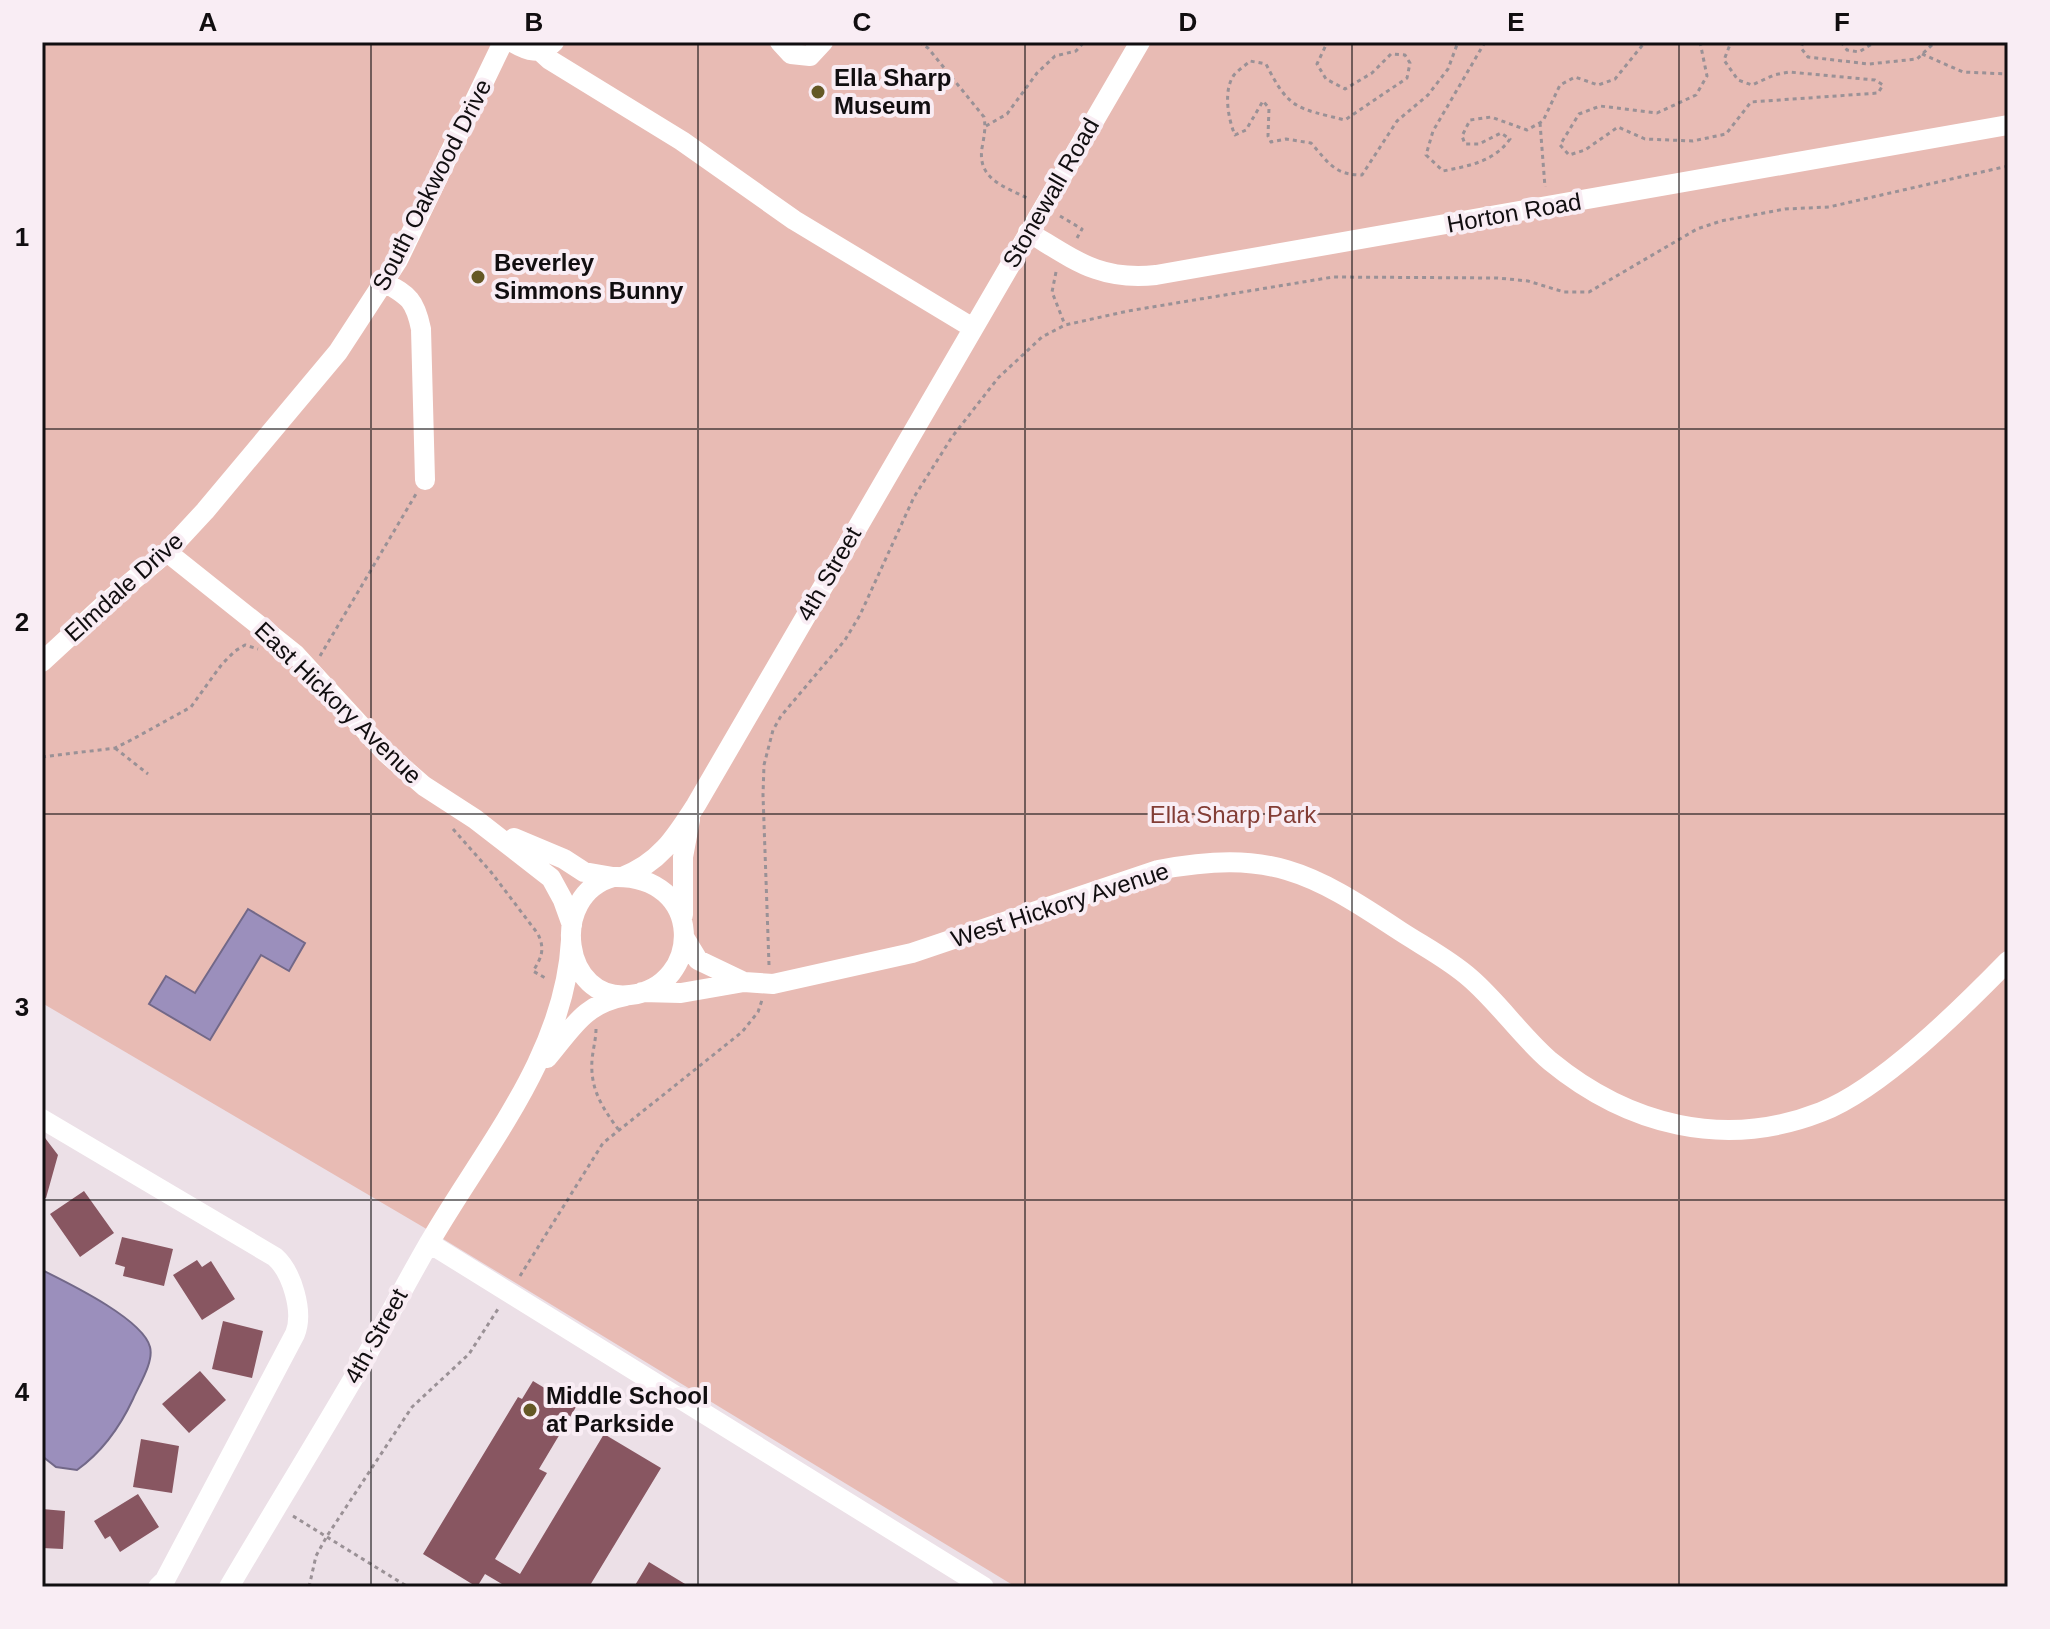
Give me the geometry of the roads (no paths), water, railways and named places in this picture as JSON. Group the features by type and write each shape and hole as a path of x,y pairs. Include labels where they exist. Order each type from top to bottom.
{"street":[{"name":"South Oakwood Drive","path":"205,511 338,352 384,282 422,214 503,42"},
{"path":"512,42 529,52 547,46 794,220 968,336"},
{"path":"780,42 791,54 810,56 823,42"},
{"name":"Stonewall Road","path":"968,336 1140,42"},
{"name":"Horton Road","path":"1028,232 1097,271 1126,277 1156,275 2008,125"},
{"path":"384,282 403,293 416,307 421,329 421,486"},
{"name":"4th Street","path":"618,877 644,869 659,857 696,805 968,336"},
{"name":"Elmdale Drive","path":"42,662 167,552 205,511"},
{"name":"East Hickory Avenue","path":"167,552 295,654 386,753 424,786 475,819 551,878 563,900 571,932"},
{"name":"4th Street","path":"684,932 683,857 696,805"},
{"name":"East Hickory Avenue","path":"475,819 564,859 584,872 618,877"},
{"name":"West Hickory Avenue","path":"637,994 681,993 744,982 773,984 912,953 1158,870 1193,863 1269,863 1347,895 1470,978 1549,1060 1609,1100 1644,1117 1688,1128 1734,1131 1774,1125 1822,1112 1865,1088 1943,1023 2008,961"},
{"path":"618,877 647,882 674,899 684,932 681,954 673,969 660,983 637,994 610,993 588,980 577,965 571,932 574,912 586,894 597,884 618,877"},
{"name":"4th Street","path":"229,1587 361,1365 429,1243 525,1086 552,1030 567,978 571,932"},
{"name":"West Hickory Avenue","path":"684,932 698,960 744,982"},
{"name":"4th Street","path":"525,1086 587,1010 608,1000 637,994"},
{"path":"42,1119 275,1257 286,1267 293,1287 298,1327 167,1585"},
{"path":"429,1243 984,1587"}],"place":[{"name":"Ella Sharp Museum","path":"818,92"},
{"name":"Beverley Simmons Bunny","path":"478,277"},
{"name":"Middle School at Parkside","path":"530,1410"}],"park label":[{"name":"Ella Sharp Park","path":"1233,815"}]}
